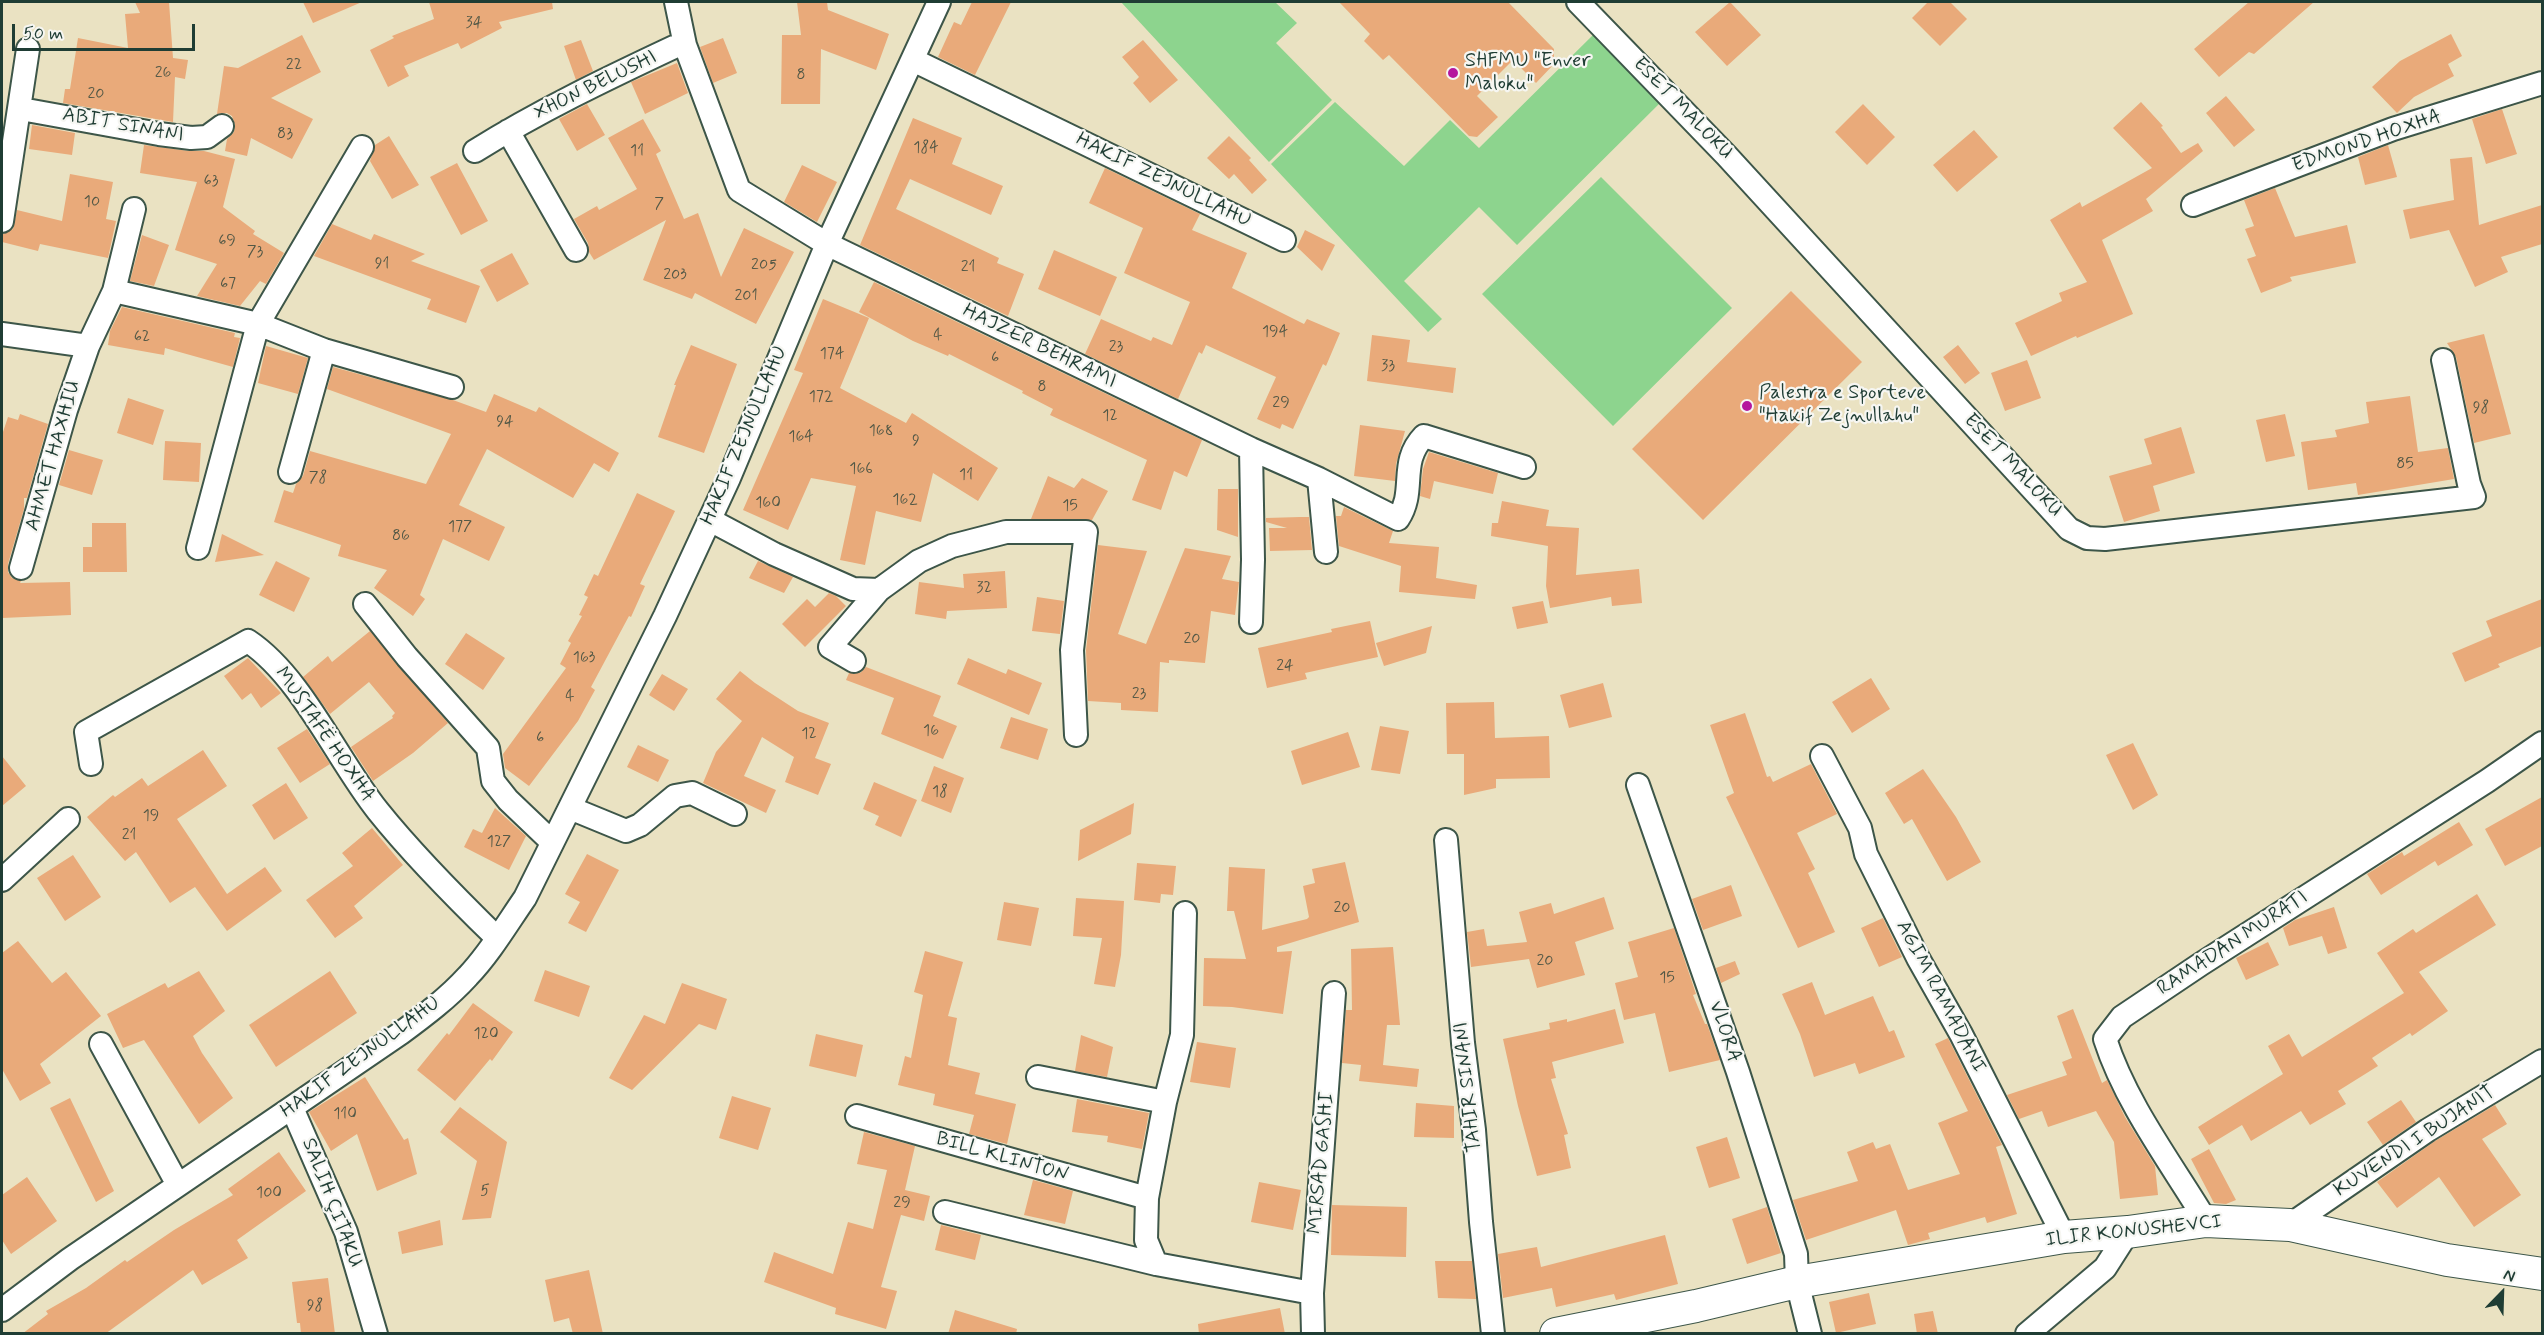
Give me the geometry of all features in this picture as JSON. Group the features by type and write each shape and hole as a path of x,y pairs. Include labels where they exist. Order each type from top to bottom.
{"street":[{"path":"676,2 685,45 738,190 827,244"},
{"name":"HAKIF ZEJNULLAHU","path":"2,1310 70,1258 401,1033 441,1002 469,975 497,938 525,898 665,616 710,520 827,244 939,2"},
{"name":"ESET MALOKU","path":"1578,2 1726,155 2069,528 2087,538 2160,534 2331,512 2474,498 2469,484 2443,360"},
{"name":"XHON BELUSHI","path":"475,151 508,130 602,81 674,47 685,45"},
{"path":"2,220 21,109 28,49"},
{"name":"HAKIF ZEJNULLAHU","path":"913,60 1284,240"},
{"name":"EDMOND HOXHA","path":"2193,204 2393,129 2542,83"},
{"name":"ABIT SINANI","path":"21,109 191,138 207,137 222,126"},
{"path":"508,130 576,250"},
{"path":"198,548 258,324 363,147"},
{"name":"AHMET HAXHIU","path":"21,568 66,410 87,346 114,291 134,209"},
{"name":"HAJZER BEHRAMI","path":"827,244 1398,519 1407,505 1409,464 1415,446 1424,436 1524,467"},
{"path":"114,291 258,324 324,350 453,387"},
{"path":"2,334 87,346"},
{"path":"290,472 324,350"},
{"path":"1251,448 1253,560 1251,622"},
{"path":"1319,479 1326,552"},
{"path":"710,520 774,554 853,589 879,590"},
{"path":"855,660 830,647 879,590 919,561 952,546 1006,532 1086,532 1072,650 1076,735"},
{"path":"365,604 407,657 488,748 493,781 508,800 552,842"},
{"name":"MUSTAFË HOXHA","path":"91,764 86,732 248,641 266,653 285,675 378,811 432,873 497,938"},
{"name":"RAMADAN MURATI","path":"2206,1221 2135,1104 2112,1060 2105,1039 2122,1017 2542,743"},
{"name":"AGIM RAMADANI","path":"1822,756 1860,828 1866,854 1918,958 1960,1034 2064,1237"},
{"name":"VLORA","path":"1638,785 1734,1061 1789,1232 1796,1254 1797,1282"},
{"path":"570,808 626,831 640,825 675,796 692,793 735,813"},
{"path":"2,880 68,819"},
{"name":"TAHIR SINANI","path":"1446,840 1463,1043 1474,1131 1493,1334"},
{"path":"1156,1264 1146,1240 1147,1198 1165,1102 1182,1035 1185,914"},
{"name":"MIRSAD GASHI","path":"1312,1334 1312,1293 1334,993"},
{"path":"101,1044 178,1185"},
{"name":"KUVENDI I BUJANIT","path":"2290,1225 2428,1130 2542,1061"},
{"path":"1038,1077 1165,1102"},
{"name":"SALIH ÇITAKU","path":"292,1108 346,1232 376,1334"},
{"name":"BILL KLINTON","path":"857,1116 1147,1198"},
{"path":"945,1212 1156,1264 1312,1293"},
{"name":"ILIR KONUSHEVCI","path":"1556,1334 1696,1306 1797,1282 2064,1237 2128,1232 2206,1221 2290,1225 2447,1260 2542,1275"},
{"path":"2027,1334 2105,1268 2128,1232"},
{"path":"1797,1282 1810,1334"}],"green space":[{"path":"1121,2 1275,2 1297,23 1276,43 1332,100 1269,162"},
{"path":"1593,35 1661,102 1517,245 1479,207 1404,281 1442,319 1428,332 1271,164 1335,102 1404,166 1450,120 1479,148"},
{"path":"1601,177 1732,308 1613,426 1482,294"}],"building":[{"path":"135,2 169,2 173,58 188,60 185,79 175,77 173,122 63,103 65,89 70,89 78,38 128,48 125,14 140,13"},
{"path":"303,2 362,2 313,23"},
{"path":"429,2 552,2 553,9 499,22 502,28 461,49 458,43 404,66 409,76 388,87 370,50 394,38 392,36 434,19"},
{"path":"797,2 827,2 828,10 889,34 876,70 821,49 820,104 781,104 782,35 801,35"},
{"path":"972,2 1011,2 975,75 938,57 954,22 961,25"},
{"name":"SHFMU \"Enver Maloku\"","path":"1339,2 1508,2 1554,49 1554,64 1536,83 1513,60 1477,96 1498,117 1477,137 1469,136 1389,55 1383,60 1364,41 1370,34"},
{"path":"1730,2 1761,35 1727,66 1695,32"},
{"path":"1928,2 1950,2 1967,19 1940,46 1912,18"},
{"path":"2249,2 2314,2 2254,54 2249,52 2219,77 2194,49"},
{"path":"2451,34 2462,56 2448,64 2454,76 2414,97 2397,113 2372,87 2400,61"},
{"path":"302,35 321,72 271,98 313,119 292,159 251,138 247,156 225,151 227,139 234,132 235,125 232,116 227,113 217,114 224,66 238,68"},
{"path":"723,38 737,73 713,83 700,47"},
{"path":"581,40 593,71 576,80 564,46"},
{"path":"1143,40 1178,80 1150,103 1133,83 1139,77 1122,57"},
{"path":"677,63 688,93 645,114 631,82"},
{"path":"2226,96 2255,130 2234,147 2206,113"},
{"path":"2141,102 2163,126 2161,127 2181,153 2198,143 2203,151 2146,199 2153,211 2102,240 2133,314 2031,356 2015,323 2062,301 2059,293 2087,282 2050,220 2080,202 2082,207 2152,168 2113,128"},
{"path":"587,104 605,135 577,151 559,119"},
{"path":"1863,104 1895,137 1867,165 1835,132"},
{"path":"2502,109 2517,154 2486,164 2472,119"},
{"path":"913,118 962,138 952,164 1003,186 991,215 910,179 896,209 999,258 997,263 1024,274 1008,316 860,245"},
{"path":"643,119 661,151 656,154 684,219 698,213 721,277 744,228 794,252 756,324 695,293 692,299 643,280 666,220 594,260 589,252 588,243 574,219 597,206 599,210 637,189 608,138"},
{"path":"32,125 75,133 72,155 29,149"},
{"path":"1974,130 1998,157 1957,192 1933,165"},
{"path":"389,136 419,185 392,199 370,161 375,145"},
{"path":"1229,136 1251,158 1249,160 1267,180 1252,194 1234,174 1229,179 1207,158"},
{"path":"144,145 204,151 235,159 223,207 255,231 253,234 284,253 266,284 260,281 240,306 197,296 217,264 175,250 197,182 140,173"},
{"path":"2388,145 2397,177 2365,185 2358,157"},
{"path":"2472,157 2479,225 2542,205 2542,244 2501,257 2508,272 2475,287 2449,230 2410,239 2403,210 2454,200 2450,159"},
{"path":"457,163 488,221 461,235 430,177"},
{"path":"802,165 837,182 817,222 784,202"},
{"path":"1105,168 1200,214 1192,230 1247,253 1232,288 1304,324 1307,319 1340,333 1326,366 1323,364 1293,429 1282,424 1280,429 1257,419 1276,377 1206,345 1202,354 1199,352 1178,399 1085,354 1101,319 1151,341 1153,337 1172,345 1190,302 1124,273 1143,228 1089,203"},
{"path":"70,174 113,182 106,219 116,221 108,258 40,244 38,251 2,242 3,234 13,229 17,210 62,221"},
{"path":"2275,188 2295,237 2347,225 2356,263 2290,277 2292,281 2261,293 2247,259 2256,256 2245,229 2254,226 2244,200"},
{"path":"332,224 371,240 374,234 425,254 411,261 480,286 466,323 427,309 431,299 314,256"},
{"path":"1305,230 1335,245 1322,271 1297,247"},
{"path":"142,235 169,245 154,286 130,281"},
{"path":"1054,250 1117,277 1100,316 1038,289"},
{"path":"512,253 529,284 497,302 480,270"},
{"path":"874,282 1202,440 1187,477 1174,471 1161,510 1132,500 1147,460 1050,415 1053,409 1022,393 1023,391 949,354 948,356 913,341 859,312"},
{"name":"Palestra e Sporteve \"Hakif Zejnullahu\"","path":"1791,291 1862,362 1703,520 1632,449"},
{"path":"823,299 869,318 840,388 906,423 912,413 998,468 978,501 933,473 921,522 876,511 865,565 840,560 856,486 811,478 788,530 743,510 803,373 794,370"},
{"path":"122,307 235,333 234,337 240,338 233,367 165,348 164,355 108,345 110,331"},
{"path":"2484,334 2511,434 2474,443 2456,357 2447,343"},
{"path":"1372,335 1410,340 1407,362 1456,368 1453,393 1367,381"},
{"path":"691,345 737,364 704,453 658,437 676,385 674,385"},
{"path":"1958,345 1980,373 1965,384 1943,357"},
{"path":"266,346 308,358 298,394 258,383"},
{"path":"2027,360 2041,398 2005,411 1991,373"},
{"path":"333,367 453,400 486,412 494,394 536,412 539,407 619,453 609,472 594,463 573,498 487,449 459,505 505,527 489,561 443,539 420,595 425,599 413,616 374,588 387,570 338,556 341,545 274,522 284,490 293,493 296,484 303,476 310,451 426,484 451,434 327,389"},
{"path":"2410,396 2418,452 2448,448 2454,479 2358,495 2356,483 2308,490 2301,442 2337,437 2335,430 2369,423 2366,402"},
{"path":"128,398 164,410 153,445 117,433"},
{"path":"20,414 48,424 27,498 24,498 24,509 8,564 8,572 12,578 21,581 20,583 70,582 71,615 2,618 2,435 8,417 18,420"},
{"path":"2285,414 2295,456 2266,462 2256,420"},
{"path":"1360,425 1405,431 1396,464 1395,481 1354,476"},
{"path":"2181,427 2195,473 2153,486 2160,511 2124,522 2109,476 2152,464 2144,439"},
{"path":"165,441 201,443 199,482 163,480"},
{"path":"69,450 103,460 92,495 59,485"},
{"path":"1429,452 1498,473 1493,494 1434,481 1430,499 1420,496 1423,469"},
{"path":"1048,476 1074,488 1082,478 1108,491 1092,520 1031,519"},
{"path":"1218,489 1238,489 1238,537 1217,530"},
{"path":"637,493 675,511 640,584 645,586 631,617 629,616 591,687 595,690 578,721 529,786 505,768 503,754 566,668 560,664 571,643 568,641 582,616 579,615 588,597 584,595 594,574 598,576"},
{"path":"1502,501 1549,510 1546,526 1579,528 1576,575 1639,569 1642,603 1612,606 1611,597 1550,608 1546,586 1548,546 1491,536 1492,523 1498,523"},
{"path":"1344,507 1393,531 1389,543 1439,547 1436,578 1477,585 1475,599 1399,592 1401,566 1339,546 1336,516 1341,516"},
{"path":"1309,517 1312,550 1270,551 1269,528 1287,528 1266,522 1266,518"},
{"path":"92,523 126,523 127,572 83,572 83,547 92,547"},
{"path":"222,534 264,555 215,562"},
{"path":"1098,545 1147,551 1118,634 1146,644 1185,548 1231,556 1222,579 1239,582 1235,615 1211,611 1205,663 1169,660 1169,663 1160,662 1158,712 1121,710 1121,703 1088,701 1086,650"},
{"path":"276,561 310,578 294,612 259,595"},
{"path":"758,561 793,577 784,593 749,578"},
{"path":"1005,571 1007,608 947,611 946,619 915,614 919,582 964,588 963,574"},
{"path":"829,593 836,596 846,606 805,647 782,624 807,599 815,607"},
{"path":"1037,597 1064,601 1060,634 1032,631"},
{"path":"2542,599 2542,646 2498,664 2500,667 2465,682 2452,653 2492,636 2486,621"},
{"path":"1543,601 1548,623 1517,629 1512,607"},
{"path":"1370,621 1378,657 1305,673 1307,679 1267,688 1258,648"},
{"path":"1432,626 1426,653 1384,666 1376,643"},
{"path":"370,631 448,723 413,753 373,781 351,747 393,718 395,713 369,682 330,714 303,677 328,656 332,662"},
{"path":"466,633 505,658 483,690 445,664"},
{"path":"248,658 281,693 261,708 251,693 242,700 224,676"},
{"path":"968,658 1006,674 1008,669 1042,683 1029,715 957,684"},
{"path":"866,667 941,696 933,716 957,726 943,759 881,734 894,698 846,680 849,673 860,673"},
{"path":"740,671 798,711 829,723 815,758 831,764 818,795 785,782 794,757 762,737 744,776 776,790 766,813 703,783 716,752 742,721 716,699"},
{"path":"662,674 688,689 674,711 649,695"},
{"path":"1871,678 1890,709 1852,733 1832,702"},
{"path":"1603,683 1612,717 1569,728 1560,695"},
{"path":"1494,702 1495,738 1549,736 1550,778 1496,779 1496,788 1464,795 1464,754 1447,754 1446,703"},
{"path":"1745,713 1767,777 1770,776 1773,782 1811,764 1837,814 1797,833 1815,869 1808,873 1835,932 1798,948 1726,797 1734,793 1710,725"},
{"path":"1011,717 1048,729 1038,760 1000,748"},
{"path":"1380,726 1409,731 1400,774 1371,770"},
{"path":"307,729 330,764 300,783 277,748"},
{"path":"1348,732 1360,767 1302,785 1291,751"},
{"path":"2133,743 2158,795 2133,810 2106,755"},
{"path":"638,745 669,760 658,782 627,767"},
{"path":"203,750 227,786 177,819 227,894 265,867 282,891 227,931 195,887 170,903 136,852 125,861 87,817 113,795 115,797 142,778 148,786"},
{"path":"2,756 26,786 2,806"},
{"path":"934,766 964,778 951,813 921,801"},
{"path":"1923,769 1956,817 1981,862 1947,881 1912,819 1904,824 1885,793"},
{"path":"874,782 917,800 901,837 875,825 879,816 863,809"},
{"path":"286,783 308,818 274,840 252,805"},
{"path":"2542,797 2542,846 2505,866 2485,829"},
{"path":"1134,803 1131,834 1078,861 1080,830"},
{"path":"495,808 526,836 509,870 464,847 473,829 482,833"},
{"path":"2459,822 2473,845 2438,866 2435,861 2381,895 2367,874 2402,852 2404,856"},
{"path":"372,828 403,865 354,906 363,918 335,938 306,900 353,866 342,853"},
{"path":"587,854 619,870 586,932 568,923 580,902 565,894"},
{"path":"73,855 101,897 65,921 37,878"},
{"path":"1345,862 1359,922 1277,947 1277,952 1292,951 1283,1014 1232,1007 1203,1006 1204,958 1246,959 1234,911 1227,911 1229,867 1265,869 1262,930 1307,919 1309,917 1303,886 1315,883 1312,869"},
{"path":"1137,863 1176,866 1173,895 1161,894 1160,903 1134,900"},
{"path":"1731,885 1742,916 1703,930 1692,899"},
{"path":"2477,894 2496,925 2419,972 2448,1011 2412,1036 2410,1033 2372,1058 2378,1066 2338,1091 2346,1104 2310,1125 2301,1111 2251,1141 2242,1125 2209,1145 2198,1127 2283,1074 2268,1046 2289,1034 2302,1057 2404,993 2377,953 2413,929 2416,933"},
{"path":"1604,897 1614,929 1575,942 1585,975 1537,988 1529,959 1471,967 1467,932 1484,929 1487,946 1527,942 1519,912 1551,903 1554,914"},
{"path":"1076,898 1124,901 1121,955 1115,987 1094,984 1102,938 1073,936"},
{"path":"1004,902 1039,908 1031,946 997,940"},
{"path":"2334,907 2347,948 2328,954 2322,936 2289,946 2283,928 2295,920"},
{"path":"1883,918 1902,957 1879,967 1861,928"},
{"path":"1674,928 1696,994 1693,995 1705,1024 1707,1024 1720,1060 1669,1072 1655,1013 1624,1020 1615,983 1638,977 1628,942"},
{"path":"18,941 52,983 66,972 101,1016 40,1064 51,1083 20,1101 2,1069 2,953"},
{"path":"2268,942 2279,965 2246,980 2236,958"},
{"path":"1393,947 1400,1025 1387,1025 1383,1065 1419,1069 1417,1087 1359,1081 1361,1065 1342,1063 1346,1010 1352,1010 1351,949"},
{"path":"925,951 963,962 948,1016 957,1018 948,1065 980,1073 975,1094 1016,1104 1007,1144 969,1134 974,1115 933,1105 935,1094 898,1085 905,1056 911,1058 923,995 914,992"},
{"path":"1735,961 1740,974 1721,983 1716,968"},
{"path":"545,970 590,986 579,1017 534,1001"},
{"path":"199,971 225,1011 193,1036 233,1098 199,1124 144,1040 123,1048 107,1014 165,983 168,988"},
{"path":"330,971 357,1013 276,1067 249,1025"},
{"path":"1812,982 1825,1015 1873,996 1889,1032 1894,1030 1905,1057 1859,1074 1855,1063 1814,1077 1800,1034 1782,994"},
{"path":"682,983 727,999 716,1030 699,1024 632,1090 609,1078 644,1015 665,1024"},
{"path":"473,1003 513,1032 492,1061 490,1059 455,1101 417,1070 447,1033 449,1035"},
{"path":"1615,1009 1624,1043 1552,1062 1556,1078 1551,1079 1568,1134 1564,1135 1571,1168 1537,1176 1503,1039 1550,1029 1549,1023 1567,1019 1567,1022"},
{"path":"2073,1009 2102,1083 2107,1080 2125,1117 2155,1166 2158,1195 2120,1199 2114,1142 2096,1111 2048,1127 2042,1111 2019,1119 2007,1095 2067,1075 2062,1062 2072,1058 2057,1016"},
{"path":"816,1034 863,1045 856,1077 809,1066"},
{"path":"1081,1035 1113,1047 1107,1077 1075,1071"},
{"path":"1948,1038 2002,1145 1996,1147 2017,1214 1987,1223 1985,1217 1928,1233 1930,1239 1908,1245 1896,1210 1806,1240 1793,1200 1858,1181 1847,1152 1873,1142 1876,1149 1890,1144 1908,1190 1960,1174 1938,1123 1968,1111 1935,1044"},
{"path":"1197,1042 1236,1048 1230,1088 1190,1082"},
{"path":"365,1077 404,1140 408,1138 417,1174 377,1191 357,1134 331,1151 309,1112"},
{"path":"732,1096 771,1108 758,1150 719,1138"},
{"path":"70,1098 114,1191 96,1202 50,1108"},
{"path":"1077,1099 1149,1113 1142,1149 1107,1142 1108,1136 1072,1132"},
{"path":"2401,1100 2416,1122 2383,1145 2367,1122"},
{"path":"1416,1103 1454,1106 1454,1138 1414,1137"},
{"path":"2495,1105 2507,1124 2482,1139 2521,1195 2474,1227 2439,1177 2397,1208 2377,1182 2435,1141"},
{"path":"460,1107 507,1142 491,1218 462,1220 477,1161 440,1132"},
{"path":"864,1132 915,1146 905,1190 930,1196 924,1221 901,1215 881,1287 897,1291 886,1329 835,1314 836,1308 764,1282 774,1252 833,1274 848,1222 873,1229 887,1170 857,1164"},
{"path":"1727,1137 1740,1178 1709,1188 1696,1147"},
{"path":"2209,1149 2236,1200 2226,1204 2214,1203 2191,1159"},
{"path":"279,1152 306,1191 237,1240 248,1258 202,1285 193,1270 105,1334 22,1334 48,1314 46,1311 233,1195 228,1189"},
{"path":"27,1177 57,1221 11,1254 2,1240 2,1195"},
{"path":"1033,1180 1073,1191 1065,1224 1024,1215"},
{"path":"1259,1182 1301,1190 1293,1230 1251,1222"},
{"path":"1332,1205 1407,1207 1406,1257 1331,1255"},
{"path":"1767,1207 1781,1253 1747,1264 1732,1219"},
{"path":"440,1220 443,1245 402,1254 398,1232"},
{"path":"941,1225 981,1235 975,1260 935,1250"},
{"path":"1665,1235 1678,1284 1616,1300 1614,1294 1556,1307 1552,1288 1503,1298 1498,1254 1537,1247 1541,1267"},
{"path":"1435,1261 1472,1261 1476,1299 1438,1298"},
{"path":"589,1270 603,1334 573,1334 569,1318 554,1322 545,1280"},
{"path":"328,1278 335,1334 301,1334 300,1323 297,1323 292,1282"},
{"path":"1869,1293 1876,1324 1836,1333 1829,1302"},
{"path":"1280,1308 1285,1334 1199,1334 1198,1324"},
{"path":"955,1310 1017,1329 1016,1334 948,1334"},
{"path":"1933,1311 1938,1334 1917,1334 1914,1314"}],"place":[{"name":"SHFMU \"Enver Maloku\"","path":"1453,73"},
{"name":"Palestra e Sporteve \"Hakif Zejnullahu\"","path":"1747,406"}]}
